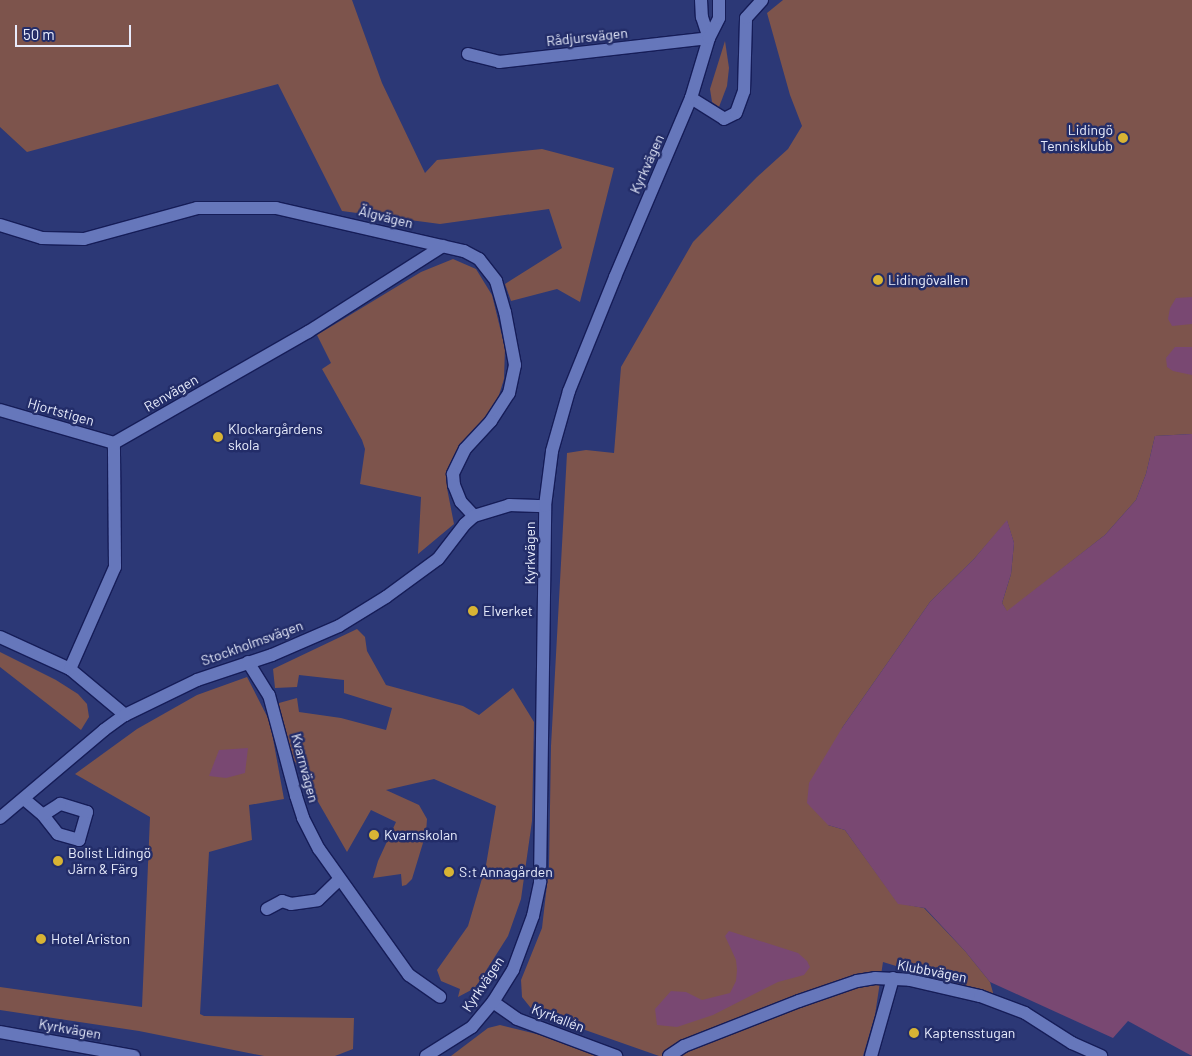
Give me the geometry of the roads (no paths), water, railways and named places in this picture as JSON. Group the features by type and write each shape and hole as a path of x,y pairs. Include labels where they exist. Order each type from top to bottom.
{"street":[{"path":"701,0 702,17 710,38"},
{"name":"Kyrkvägen","path":"426,1056 472,1027 493,1002 513,970 533,916 540,882 545,506 552,451 569,391 614,277 691,98 710,38 719,18 720,0"},
{"path":"691,98 724,118 736,113 744,91 746,18 762,0"},
{"name":"Rådjursvägen","path":"468,54 499,62 710,38"},
{"name":"Älgvägen","path":"0,225 42,238 84,239 197,208 276,208 464,251 479,260 496,281 505,312 515,365 508,393 490,421 465,449 454,474 454,485 461,502 474,516"},
{"name":"Renvägen","path":"114,443 308,332 444,246"},
{"name":"Hjortstigen","path":"0,410 114,443"},
{"path":"70,669 115,567 114,443"},
{"name":"Stockholmsvägen","path":"0,818 104,730 125,716 197,680 272,655 338,626 386,598 438,559 465,524 474,516 509,505 545,506"},
{"path":"0,637 70,669 125,716"},
{"name":"Kvarnvägen","path":"248,662 269,695 303,818 319,849 339,880 409,975 440,997"},
{"path":"24,799 43,816"},
{"path":"267,909 282,901 291,904 318,900 339,880"},
{"path":"871,1056 893,978"},
{"name":"Klubbvägen","path":"669,1056 684,1046 799,1001 857,981 893,978 938,984 980,996 1025,1013 1072,1043 1101,1056"},
{"name":"Kyrkallén","path":"493,1002 517,1019 616,1056"},
{"name":"Kyrkvägen","path":"0,1032 134,1056"}],"place":[{"name":"Lidingö Tennisklubb","path":"1123,138"},
{"name":"Lidingövallen","path":"878,280"},
{"name":"Klockargårdens skola","path":"218,437"},
{"name":"Elverket","path":"473,611"},
{"name":"Kvarnskolan","path":"374,835"},
{"name":"Bolist Lidingö Järn & Färg","path":"58,861"},
{"name":"S:t Annagården","path":"449,872"},
{"name":"Hotel Ariston","path":"41,939"},
{"name":"Kaptensstugan","path":"914,1033"}]}
